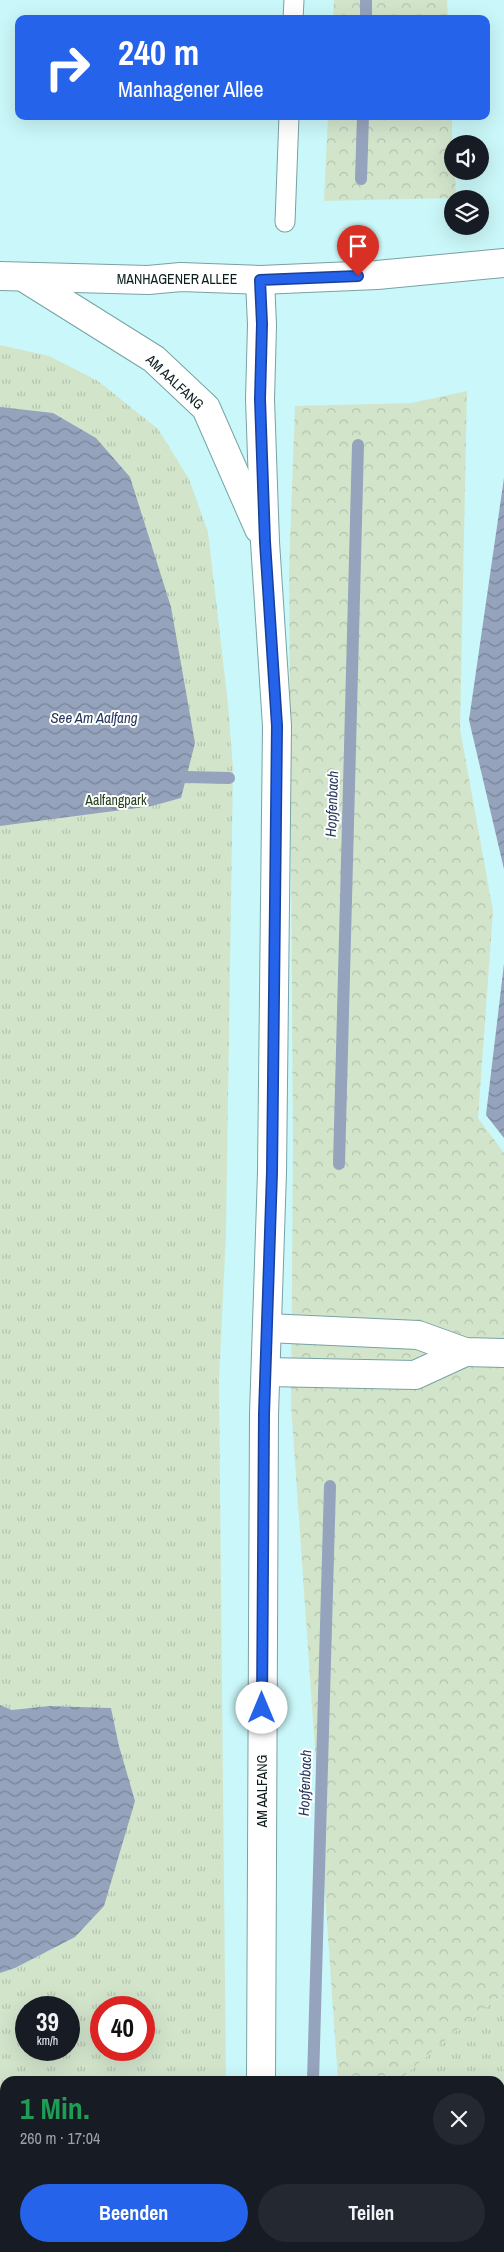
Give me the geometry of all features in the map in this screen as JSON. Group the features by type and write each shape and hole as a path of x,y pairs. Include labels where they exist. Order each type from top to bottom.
{"main road":[{"name":"MANHAGENER ALLEE","path":"11,276 148,280 181,277 260,280 378,275 504,264"},
{"name":"AM AALFANG","path":"11,276 154,359 206,408 265,542"},
{"name":"AM AALFANG","path":"260,280 262,324 260,399 265,542 277,726 272,1172 266,1372 261,2076"},
{"path":"267,1328 418,1335 465,1352 504,1353"},
{"path":"266,1372 415,1375 465,1352"}],"lane":[{"path":"293,15 294,0"},
{"path":"285,222 289,120"}],"green space":[{"path":"334,0 447,0 448,15 333,15"},
{"path":"328,120 452,120 452,135 444,135 444,180 455,180 456,190 444,190 444,198 324,201"},
{"name":"Aalfangpark","path":"0,345 49,356 98,381 158,429 189,479 208,532 228,704 233,768 226,1234 219,1381 226,2076 0,2076 0,1973 15,1968 75,1937 119,1746 111,1708 49,1706 12,1710 0,1705"},
{"path":"467,391 460,729 493,911 478,1118 504,1153 504,1994 472,2017 404,2076 338,2076 291,1404 293,1145 289,571 295,406 412,403"},
{"path":"504,1994 504,2076 404,2076 472,2017"}],"water":[{"name":"See Am Aalfang","path":"0,407 53,413 96,438 130,477 171,607 195,743 181,798 152,806 0,826"},
{"path":"504,478 504,869 469,720"},
{"path":"504,964 504,1138 486,1115"},
{"path":"0,1705 12,1710 49,1706 111,1708 119,1746 135,1801 104,1906 75,1937 15,1968 0,1973"}],"waterway":[{"name":"Hopfenbach","path":"366,0 366,15"},
{"name":"Hopfenbach","path":"361,179 363,120"},
{"name":"Hopfenbach","path":"339,1164 358,445"},
{"path":"186,777 229,778"},
{"name":"Hopfenbach","path":"313,2076 330,1486"}],"route":[{"path":"262,1708 264,1414 272,1172 277,726 265,542 260,399 262,324 260,280 358,276"}]}
